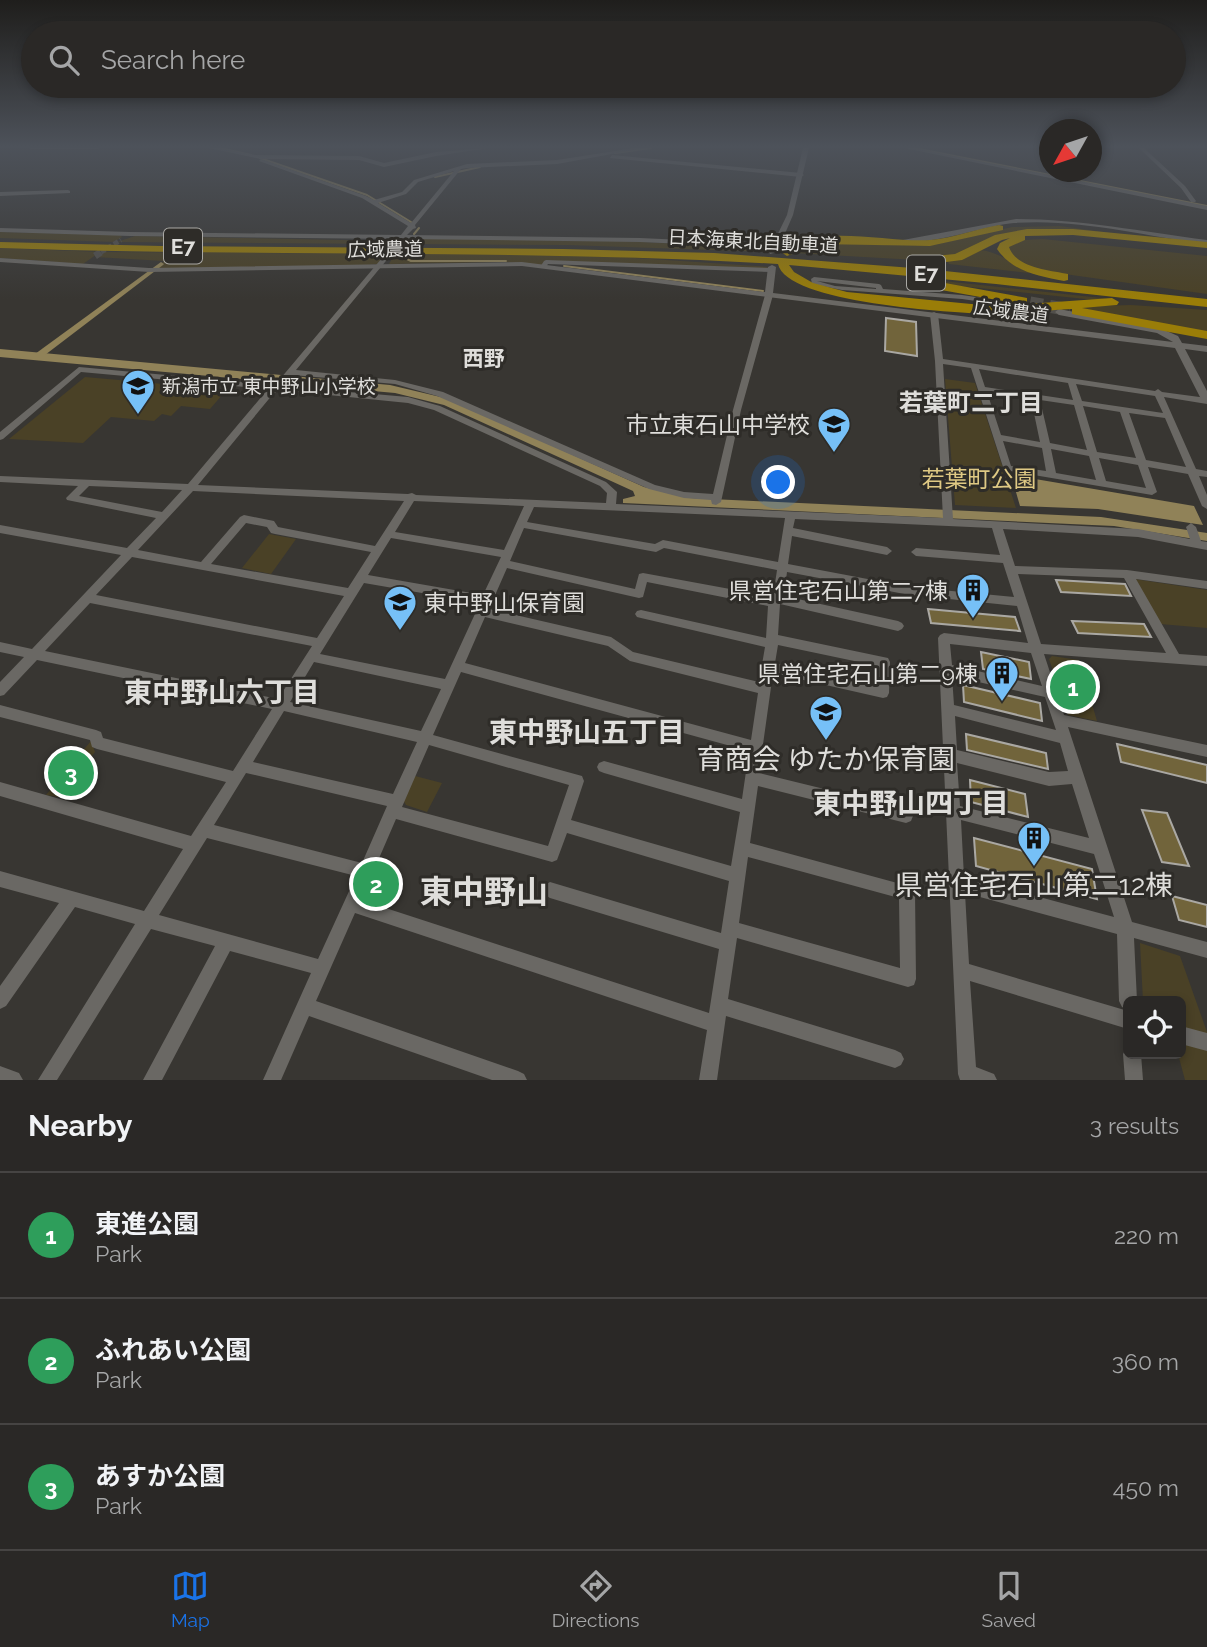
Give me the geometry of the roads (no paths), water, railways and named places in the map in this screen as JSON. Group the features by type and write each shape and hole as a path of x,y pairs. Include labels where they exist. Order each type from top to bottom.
{"highway":[{"path":"788,252 810,242 929,243 996,228 1035,224 1083,227 1172,242"},
{"path":"728,254 936,261 958,257 999,237 1042,231 1207,244"},
{"path":"1207,254 1035,237 1009,242 1003,249 1015,262 1047,273 1207,301"},
{"name":"日本海東北自動車道","path":"0,243 137,250 419,249 728,254 940,270 1207,301"},
{"name":"日本海東北自動車道","path":"419,249 645,254 887,269 1207,301"},
{"path":"645,254 833,269 1024,304"},
{"path":"776,268 800,282 832,293 956,308 1010,310 1121,302 1207,301"},
{"path":"1065,311 1207,335"}],"street":[{"path":"364,198 414,227"},
{"path":"374,202 386,198"},
{"path":"0,691 192,486 436,198"},
{"path":"774,247 790,215 795,198"},
{"path":"1159,198 1207,208"},
{"path":"0,230 130,234 627,239 774,247 827,236 916,240 1000,223 1034,221 1075,223 1207,244"},
{"path":"121,240 130,234"},
{"name":"広域農道","path":"0,260 149,271 503,264 543,267 1207,351"},
{"path":"543,267 546,262 776,268 717,505"},
{"path":"880,291 879,286 814,279 814,283 825,286 880,291 1024,304"},
{"path":"1065,311 1173,336 1207,400"},
{"path":"934,316 948,522"},
{"path":"939,361 1207,400"},
{"path":"974,366 1007,468 1152,492 1123,409"},
{"path":"0,437 79,369 109,370 424,403 523,438 621,483"},
{"path":"290,372 410,385 446,396 603,484 621,483 663,490 887,551"},
{"path":"1072,380 1102,484"},
{"path":"981,389 1168,416"},
{"path":"1157,392 1207,506"},
{"path":"439,405 446,397"},
{"path":"1035,397 1052,475"},
{"path":"997,437 1207,474"},
{"path":"0,479 412,496 530,504 717,505"},
{"path":"87,483 71,498 164,516"},
{"path":"611,506 621,483"},
{"path":"47,1080 412,496"},
{"path":"272,1080 530,504"},
{"path":"204,566 244,519 270,524 275,530 378,550"},
{"path":"789,523 996,524 1138,533 1202,545"},
{"path":"708,1080 789,523"},
{"path":"521,524 656,548 663,544 910,591 1022,602"},
{"path":"996,524 1125,926 1128,996"},
{"path":"1191,527 1202,545"},
{"path":"0,529 351,593"},
{"path":"388,534 505,559 639,594 643,576 898,626"},
{"path":"916,552 1010,565 1127,574 1207,585"},
{"path":"1127,574 1176,660"},
{"path":"361,578 483,606 611,642 630,656 765,689"},
{"path":"88,598 320,643"},
{"path":"641,614 884,663 883,693 768,667"},
{"path":"988,1080 967,1074 944,638 1037,649 1207,661"},
{"path":"0,647 281,705 424,738 577,781 552,855 393,806 97,743 96,736 0,711"},
{"path":"312,657 448,685"},
{"path":"456,666 757,747"},
{"path":"946,669 1050,693"},
{"path":"948,709 1066,738"},
{"path":"1060,720 1207,751"},
{"path":"950,755 1049,779 1078,776"},
{"path":"604,767 748,808"},
{"path":"752,778 906,817"},
{"path":"0,789 195,845"},
{"path":"954,811 1101,848"},
{"path":"562,824 738,876"},
{"path":"205,830 365,871"},
{"path":"550,890 908,979 908,892 742,848"},
{"path":"0,879 321,968"},
{"path":"957,883 1207,950"},
{"path":"0,1000 71,899"},
{"path":"350,904 716,1024"},
{"path":"152,1080 226,942"},
{"path":"962,970 1123,1018"},
{"path":"719,1005 895,1059"},
{"path":"304,1006 492,1076 518,1080"},
{"path":"1186,1036 1207,1042"},
{"path":"1132,1059 1134,1080"},
{"path":"0,1077 12,1080"}],"waterway":[{"path":"373,198 411,222"},
{"path":"1169,198 1207,206"},
{"path":"414,234 419,228"},
{"path":"397,254 411,261 506,261"},
{"path":"38,356 161,264"},
{"path":"564,266 763,291"}],"tunnel":[{"path":"101,252 121,240"},
{"path":"95,256 101,252"},
{"path":"1030,303 1070,310"}],"place":[{"name":"新潟市立 東中野山小学校","path":"138,416"},
{"name":"市立東石山中学校","path":"834,454"},
{"name":"県営住宅石山第二7棟","path":"973,620"},
{"name":"東中野山保育園","path":"400,632"},
{"name":"東進公園","path":"1073,687"},
{"name":"県営住宅石山第二9棟","path":"1002,703"},
{"name":"育商会 ゆたか保育園","path":"826,742"},
{"name":"あすか公園","path":"71,773"},
{"name":"県営住宅石山第二12棟","path":"1034,868"},
{"name":"ふれあい公園","path":"376,884"}],"district":[{"name":"西野","path":"484,358"},
{"name":"若葉町二丁目","path":"971,402"},
{"name":"東中野山六丁目","path":"222,692"},
{"name":"東中野山五丁目","path":"587,732"},
{"name":"東中野山四丁目","path":"911,803"},
{"name":"東中野山","path":"484,891"}],"park label":[{"name":"若葉町公園","path":"979,478"}]}
